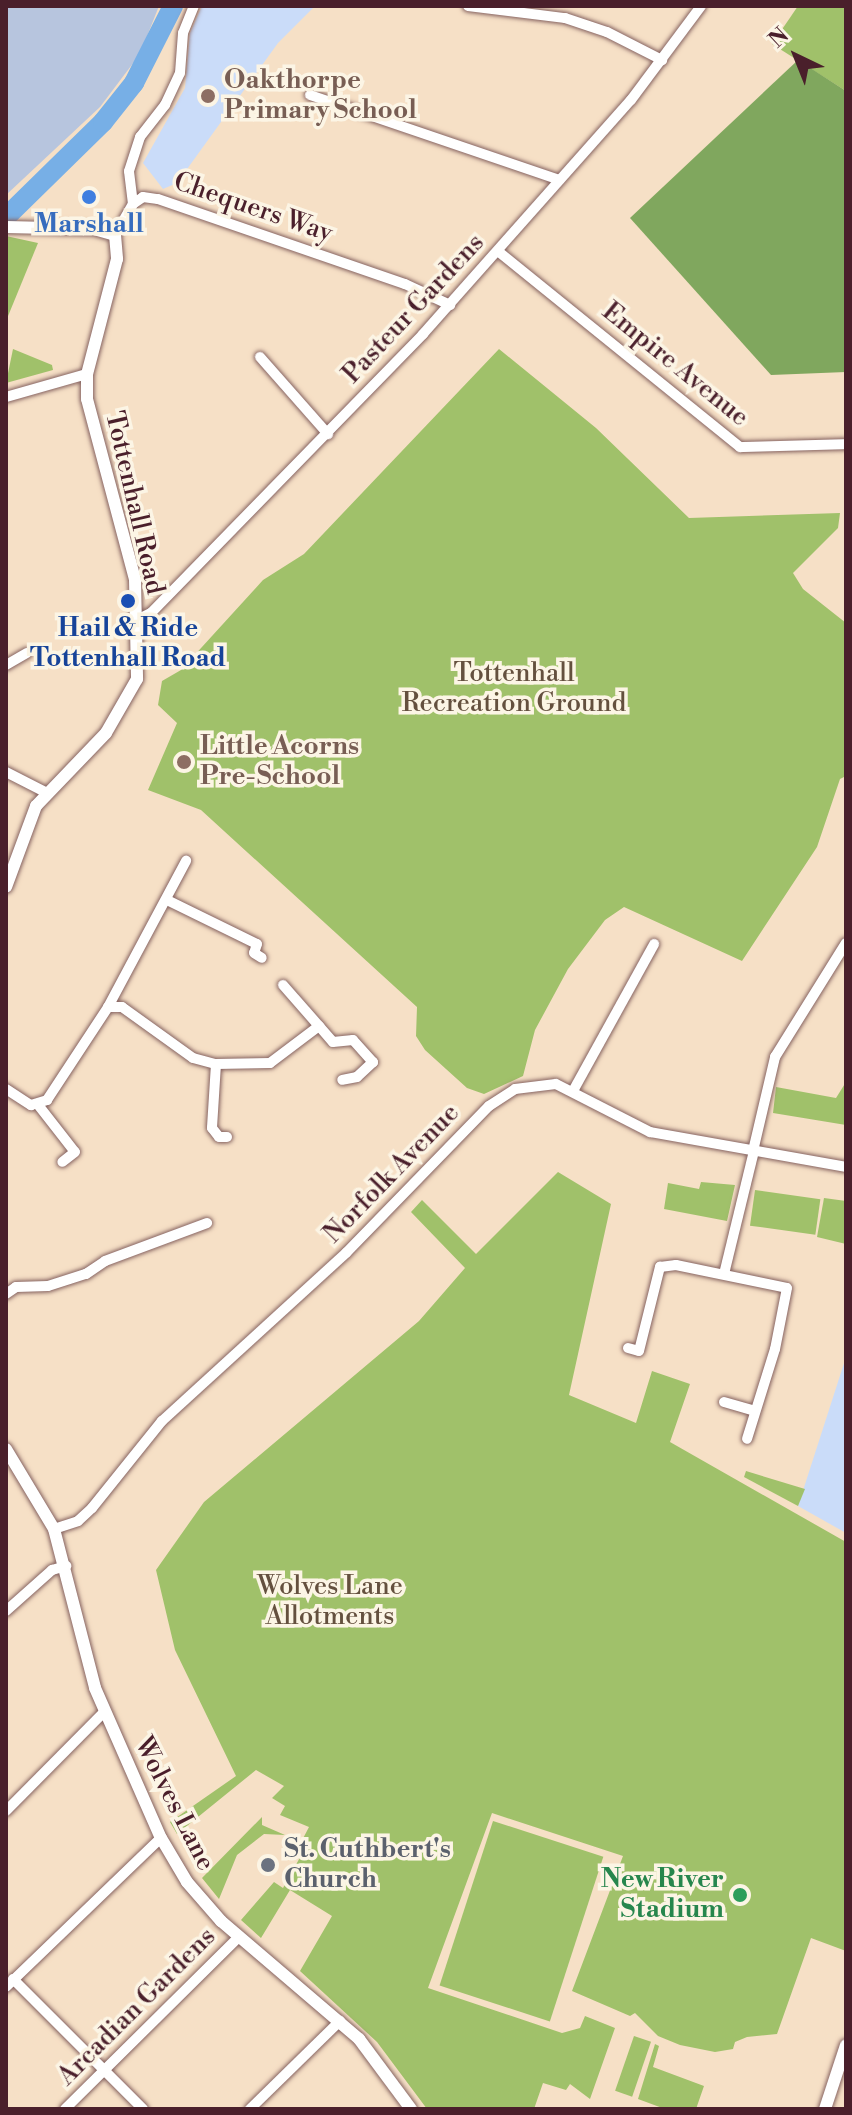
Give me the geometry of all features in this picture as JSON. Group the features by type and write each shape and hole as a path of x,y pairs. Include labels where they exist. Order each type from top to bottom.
{"street":[{"path":"133,204 129,171 140,137 165,105 180,73 183,33 194,6"},
{"path":"468,6 565,18 607,32 662,60"},
{"name":"Pasteur Gardens","path":"137,620 151,613 328,434 499,252 662,60 701,6"},
{"path":"310,95 559,180"},
{"name":"Chequers Way","path":"115,235 133,204 143,197 158,199 405,284 450,305"},
{"path":"6,227 94,229 115,235"},
{"name":"Tottenhall Road","path":"6,887 28,820 45,792 106,733 137,679 135,580 92,433 87,374 117,259 115,235"},
{"name":"Empire Avenue","path":"499,252 740,447 846,444"},
{"path":"260,357 328,434"},
{"path":"6,397 87,374"},
{"path":"6,665 27,653"},
{"path":"6,772 45,792"},
{"path":"39,1106 57,1088 108,1007 186,861"},
{"path":"167,900 257,944 254,953 262,958"},
{"path":"724,1274 775,1057 846,943"},
{"path":"573,1091 654,944"},
{"path":"283,985 333,1042 353,1040 373,1062 357,1077 342,1080"},
{"path":"108,1007 122,1007 193,1058 216,1064 270,1063 319,1026"},
{"path":"216,1064 212,1128 219,1137 227,1137"},
{"name":"Norfolk Avenue","path":"54,1529 78,1521 92,1508 153,1430 346,1253 489,1106 534,1083 573,1091 650,1132 846,1167"},
{"path":"6,1089 39,1106 75,1152 62,1162"},
{"path":"6,1294 16,1287 48,1286 86,1274 105,1261 207,1223"},
{"path":"628,1348 639,1351 660,1267 724,1274 783,1286 788,1293 747,1439"},
{"path":"724,1402 755,1411"},
{"name":"Wolves Lane","path":"6,1449 54,1529 66,1566 88,1668 104,1712 161,1838 196,1894 239,1937 340,2021 373,2055 411,2109"},
{"path":"6,1611 52,1570 66,1566"},
{"path":"6,1811 104,1712"},
{"path":"143,2109 10,1983 161,1838"},
{"name":"Arcadian Gardens","path":"65,2109 239,1937"},
{"path":"250,2109 340,2021"},
{"path":"825,2109 846,2045"}],"shaded area":[{"path":"6,6 159,6 140,54 100,107 6,195"},
{"name":"Oakthorpe Primary School","path":"202,6 315,6 278,43 177,183 163,189 143,163 185,88 190,33"},
{"path":"846,1357 846,1533 798,1506"}],"green space":[{"path":"798,6 846,6 846,91 772,44"},
{"path":"798,60 846,91 846,372 771,375 630,218"},
{"path":"6,236 38,243 6,321"},
{"path":"13,349 52,365 53,370 6,383"},
{"name":"Tottenhall Recreation Ground","path":"499,349 596,428 689,518 840,513 838,528 793,573 803,589 846,623 846,776 840,779 817,847 742,961 624,907 605,920 568,969 535,1030 523,1076 484,1094 467,1088 425,1050 416,1036 417,1007 201,810 148,790 177,723 158,705 162,681 181,670 263,580 304,554"},
{"path":"846,1082 846,1125 773,1113 776,1087 836,1098"},
{"name":"Wolves Lane Allotments","path":"558,1172 611,1204 569,1395 636,1423 652,1371 690,1384 670,1442 846,1542 846,1951 811,1938 777,2034 747,2037 735,2042 733,2049 715,2052 680,2045 658,2036 635,2013 630,2016 572,1991 623,1856 492,1813 428,1988 562,2033 580,2028 585,2016 615,2028 590,2099 570,2084 566,2090 543,2083 534,2109 427,2109 377,2042 300,1971 332,1916 290,1890 261,1938 241,1920 274,1882 283,1888 303,1852 298,1848 309,1827 280,1815 285,1806 272,1798 284,1786 256,1770 177,1834 170,1822 236,1776 175,1650 156,1570 204,1502 419,1321 465,1268 411,1212 422,1200 476,1254"},
{"path":"701,1182 735,1185 727,1221 664,1209 668,1183 699,1189"},
{"path":"755,1190 820,1199 815,1235 750,1226"},
{"path":"824,1198 846,1201 846,1244 817,1237"},
{"path":"746,1471 805,1489 798,1506 744,1477"},
{"path":"262,1817 262,1825 285,1835 264,1834 237,1855 219,1899 202,1878"},
{"path":"493,1821 603,1857 550,2021 440,1986"},
{"path":"634,2036 651,2042 632,2097 615,2091"},
{"path":"655,2044 659,2046 653,2067 704,2086 696,2109 665,2109 638,2099"}],"waterway":[{"path":"6,217 103,122 134,83 173,6"}],"place":[{"name":"Oakthorpe Primary School","path":"208,96"},
{"name":"Marshall","path":"89,197"},
{"name":"Hail & Ride Tottenhall Road","path":"128,601"},
{"name":"Little Acorns Pre-School","path":"184,762"},
{"name":"St. Cuthbert's Church","path":"268,1865"},
{"name":"New River Stadium","path":"740,1895"}]}
